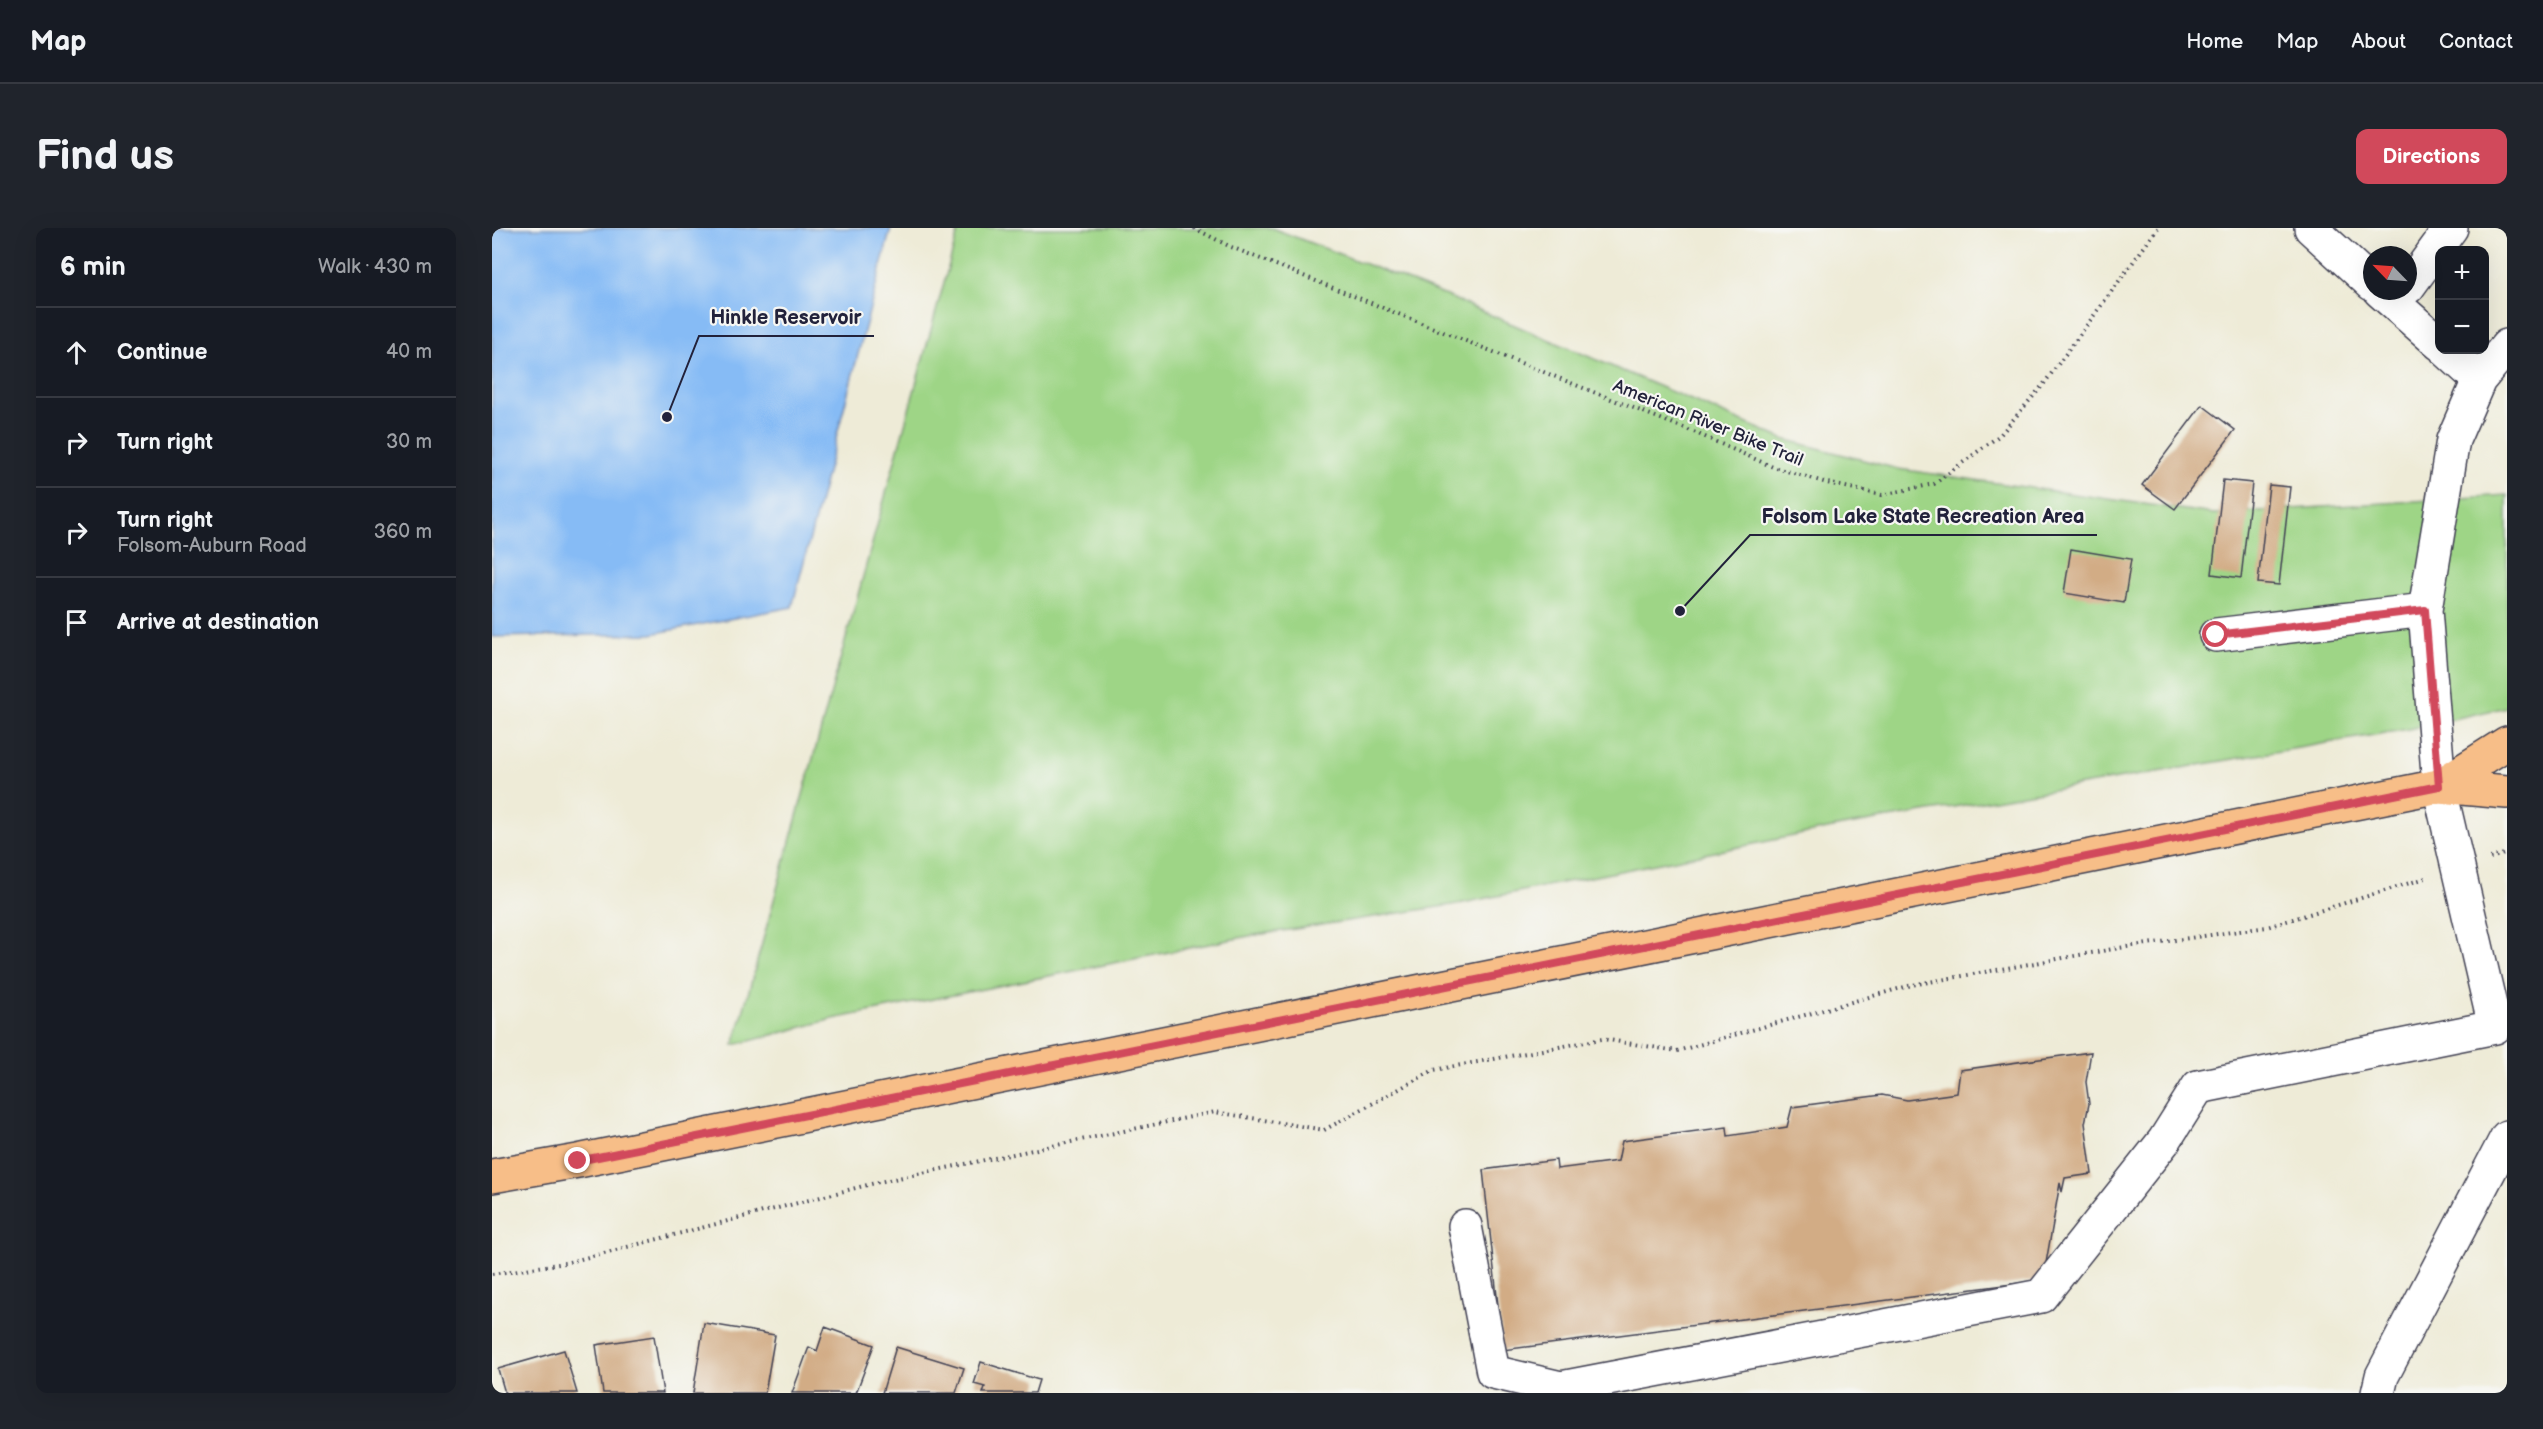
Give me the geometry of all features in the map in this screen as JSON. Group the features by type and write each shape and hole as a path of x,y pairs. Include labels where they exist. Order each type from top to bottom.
{"main road":[{"path":"2439,786 2507,743"},
{"path":"492,1176 2439,786 2507,792"}],"street":[{"path":"2311,228 2363,268"},
{"path":"2417,264 2451,228"},
{"path":"2400,300 2435,339"},
{"path":"1465,1226 1493,1372 1561,1388 2041,1296 2164,1141 2198,1086 2501,1034 2439,786 2425,610 2452,440 2479,380 2507,346"},
{"path":"2450,354 2479,380"},
{"path":"2216,635 2425,610"},
{"path":"2378,1393 2382,1376 2507,1137"}],"path":[{"name":"American River Bike Trail","path":"1194,228 1231,247 1696,433 1773,467 1827,483 1882,495 1934,484 2000,435 2043,385 2158,228"},
{"path":"492,1274 565,1263 879,1182 1215,1112 1324,1130 1434,1070 1602,1039 1677,1051 1912,985 2119,948 2267,927 2507,854"}],"green space":[{"path":"959,228 1272,228 1425,287 1783,439 1898,469 2214,514 2507,495 2507,707 2409,729 1842,826 1458,904 1249,936 833,1019 734,1045"}],"water":[{"path":"492,228 891,228 792,607 651,634 492,637"}],"building":[{"path":"2202,405 2235,430 2175,509 2142,485"},
{"path":"2223,480 2252,483 2241,578 2212,574"},
{"path":"2269,485 2290,487 2279,585 2258,583"},
{"path":"2071,549 2131,559 2124,603 2064,593"},
{"path":"2091,1052 2086,1082 2089,1104 2085,1123 2092,1174 2065,1178 2062,1192 2060,1183 2043,1280 1503,1350 1483,1170 1556,1160 1557,1169 1618,1161 1622,1141 1727,1127 1728,1136 1787,1127 1792,1107 1882,1095 1907,1100 1957,1093 1960,1070"},
{"path":"704,1323 775,1335 765,1393 693,1393"},
{"path":"825,1327 874,1345 856,1393 792,1393 809,1347 817,1351"},
{"path":"654,1336 663,1393 603,1393 596,1345"},
{"path":"896,1347 964,1368 956,1393 882,1393"},
{"path":"564,1350 577,1393 505,1393 498,1369"},
{"path":"981,1362 1039,1380 1035,1393 983,1393 985,1387 974,1384"}],"place":[{"name":"Hinkle Reservoir","path":"667,417"},
{"name":"Folsom Lake State Recreation Area","path":"1680,611"}],"route":[{"path":"578,1161 2439,786 2425,610 2216,635"}]}
